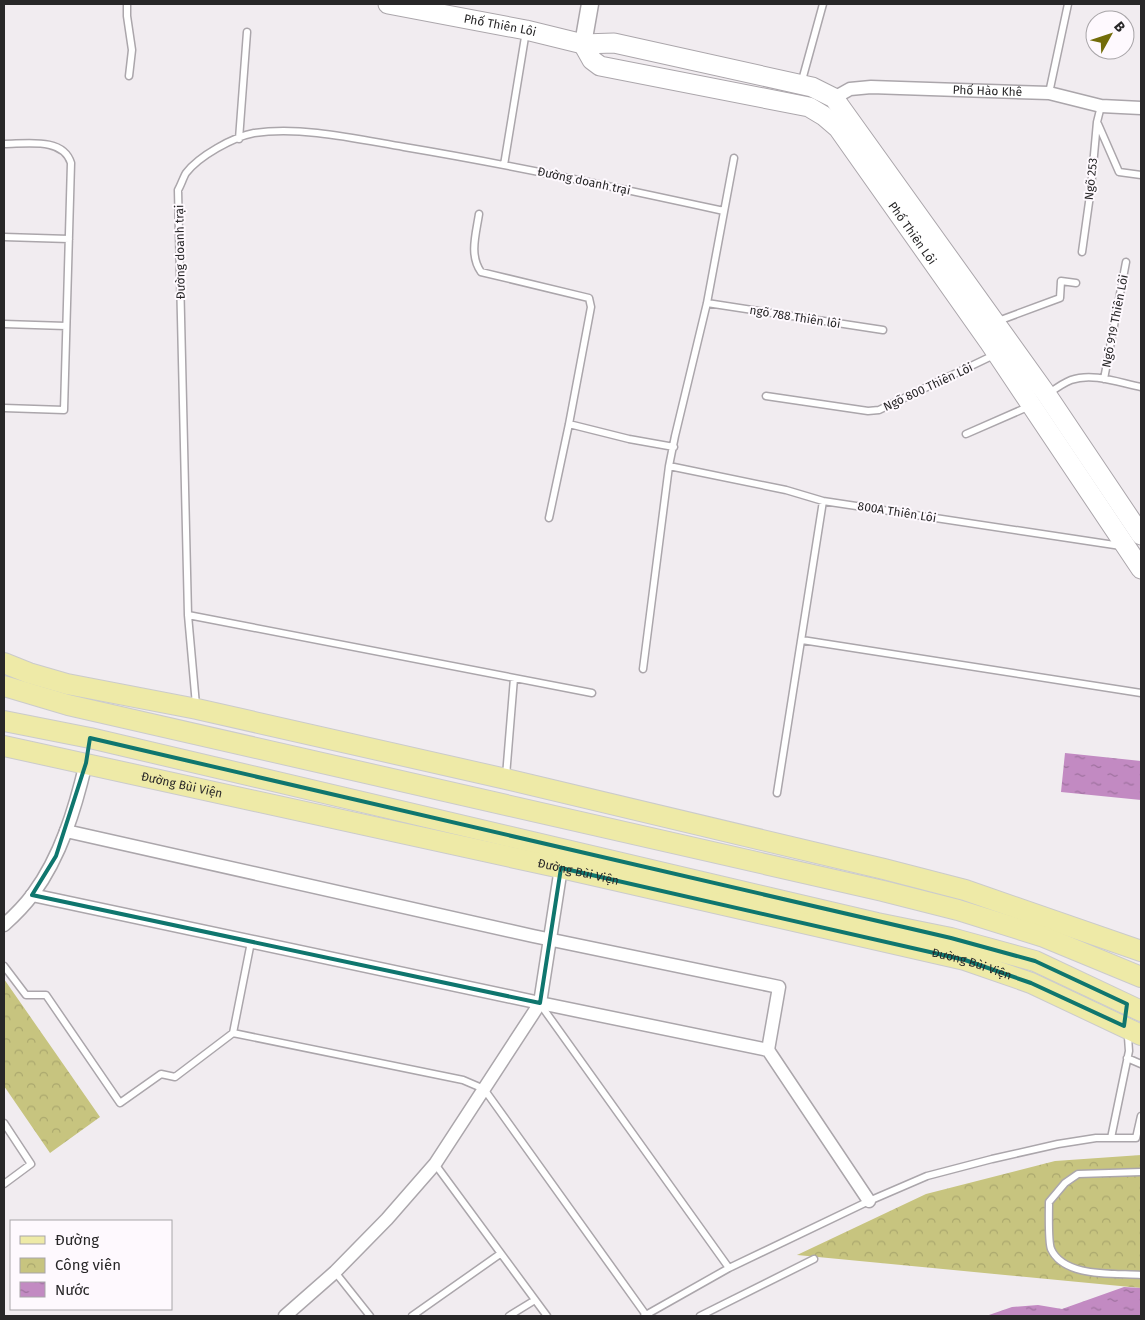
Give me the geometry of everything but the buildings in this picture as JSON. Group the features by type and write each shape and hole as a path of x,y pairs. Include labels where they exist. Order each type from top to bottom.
{"main road":[{"name":"Phố Thiên Lôi","path":"388,4 526,30 583,44 614,43 800,85 834,98 1047,395 1141,534"},
{"name":"Phố Thiên Lôi","path":"583,44 592,60 600,66 809,107 824,116 838,128 997,354 1141,569"},
{"path":"824,116 834,98"},
{"path":"4,664 67,684 197,709 506,780 965,890 1141,951"},
{"path":"67,684 68,705"},
{"path":"4,686 68,705 883,891 958,910 1044,937 1141,977"},
{"name":"Đường Bùi Viện","path":"4,721 90,738 965,960 1031,983 1133,1031"},
{"path":"86,763 90,738"},
{"name":"Đường Bùi Viện","path":"4,746 951,938 1035,961 1134,1007"},
{"path":"877,922 883,891"},
{"path":"1133,1031 1134,1007"}],"street":[{"path":"583,44 590,4"},
{"name":"Phố Hào Khê","path":"834,98 850,89 871,87 1049,93 1101,106 1141,108"},
{"path":"4,925 32,895 56,856 66,831 86,763"},
{"path":"66,831 551,940 779,987 768,1050 869,1201"},
{"path":"285,1316 335,1272 387,1219 435,1164 540,1004 563,859"},
{"path":"32,895 540,1004 768,1050"}],"lane":[{"path":"127,4 132,50 129,76"},
{"path":"800,85 823,4"},
{"path":"1049,93 1068,4"},
{"path":"504,164 526,30"},
{"path":"239,138 247,32"},
{"name":"Ngõ 253","path":"1082,252 1091,188 1097,122 1101,106"},
{"path":"1097,122 1119,172 1141,175"},
{"name":"Đường doanh trại","path":"197,709 188,614 178,190 186,174 202,159 239,138 252,134 280,131 312,133 504,164 724,211"},
{"path":"4,144 51,144 60,148 68,155 71,163 64,410 4,408"},
{"path":"643,669 669,466 707,303 734,158"},
{"path":"479,214 473,252 476,265 481,272 589,298 591,306 570,424 549,518"},
{"path":"4,237 69,239"},
{"name":"Ngõ 919 Thiên Lôi","path":"1104,379 1126,262"},
{"path":"994,322 1060,298 1061,280 1076,283"},
{"name":"ngõ 788 Thiên lôi","path":"707,303 883,330"},
{"path":"4,324 66,326"},
{"name":"Ngõ 800 Thiên Lôi","path":"766,396 868,411 879,410 997,354"},
{"name":"Ngõ 919 Thiên Lôi","path":"1047,395 1072,380 1084,378 1104,379 1141,387"},
{"path":"966,434 1031,405"},
{"path":"570,424 674,448"},
{"name":"800A Thiên Lôi","path":"669,466 786,490 823,501 1126,547"},
{"path":"777,793 823,501"},
{"path":"1126,547 1141,534"},
{"path":"188,614 592,693"},
{"path":"802,640 1141,694"},
{"path":"506,780 514,678"},
{"path":"4,966 26,996 46,995 120,1103 161,1074 175,1077 233,1033 251,942"},
{"path":"540,1004 729,1268"},
{"path":"1111,1138 1127,1058 1128,1037 1133,1031"},
{"path":"233,1033 464,1080 484,1089 645,1316 729,1268 869,1201 927,1176 992,1158 1058,1144 1096,1138 1136,1138 1141,1116"},
{"path":"1127,1058 1141,1064"},
{"path":"4,1123 31,1164 4,1184"},
{"path":"435,1164 547,1316"},
{"path":"1141,1172 1078,1174 1065,1183 1049,1202 1051,1248 1063,1263 1084,1272 1141,1276"},
{"path":"412,1316 500,1254"},
{"path":"700,1316 814,1259"},
{"path":"335,1272 370,1316"},
{"path":"509,1316 535,1300"}],"highlighted area":[{"path":"90,738 951,938 1035,961 1127,1004 1124,1026 1031,983 965,960 561,868 540,1003 32,895 56,856 86,763"}],"green space":[{"path":"4,979 100,1117 50,1153 4,1086"},
{"path":"1141,1155 1141,1288 797,1255 926,1194 1055,1161"}],"water":[{"path":"1065,753 1141,761 1141,800 1061,792"},
{"path":"1124,1287 1141,1288 1141,1316 986,1316 1012,1307 1038,1305 1062,1309"}]}
